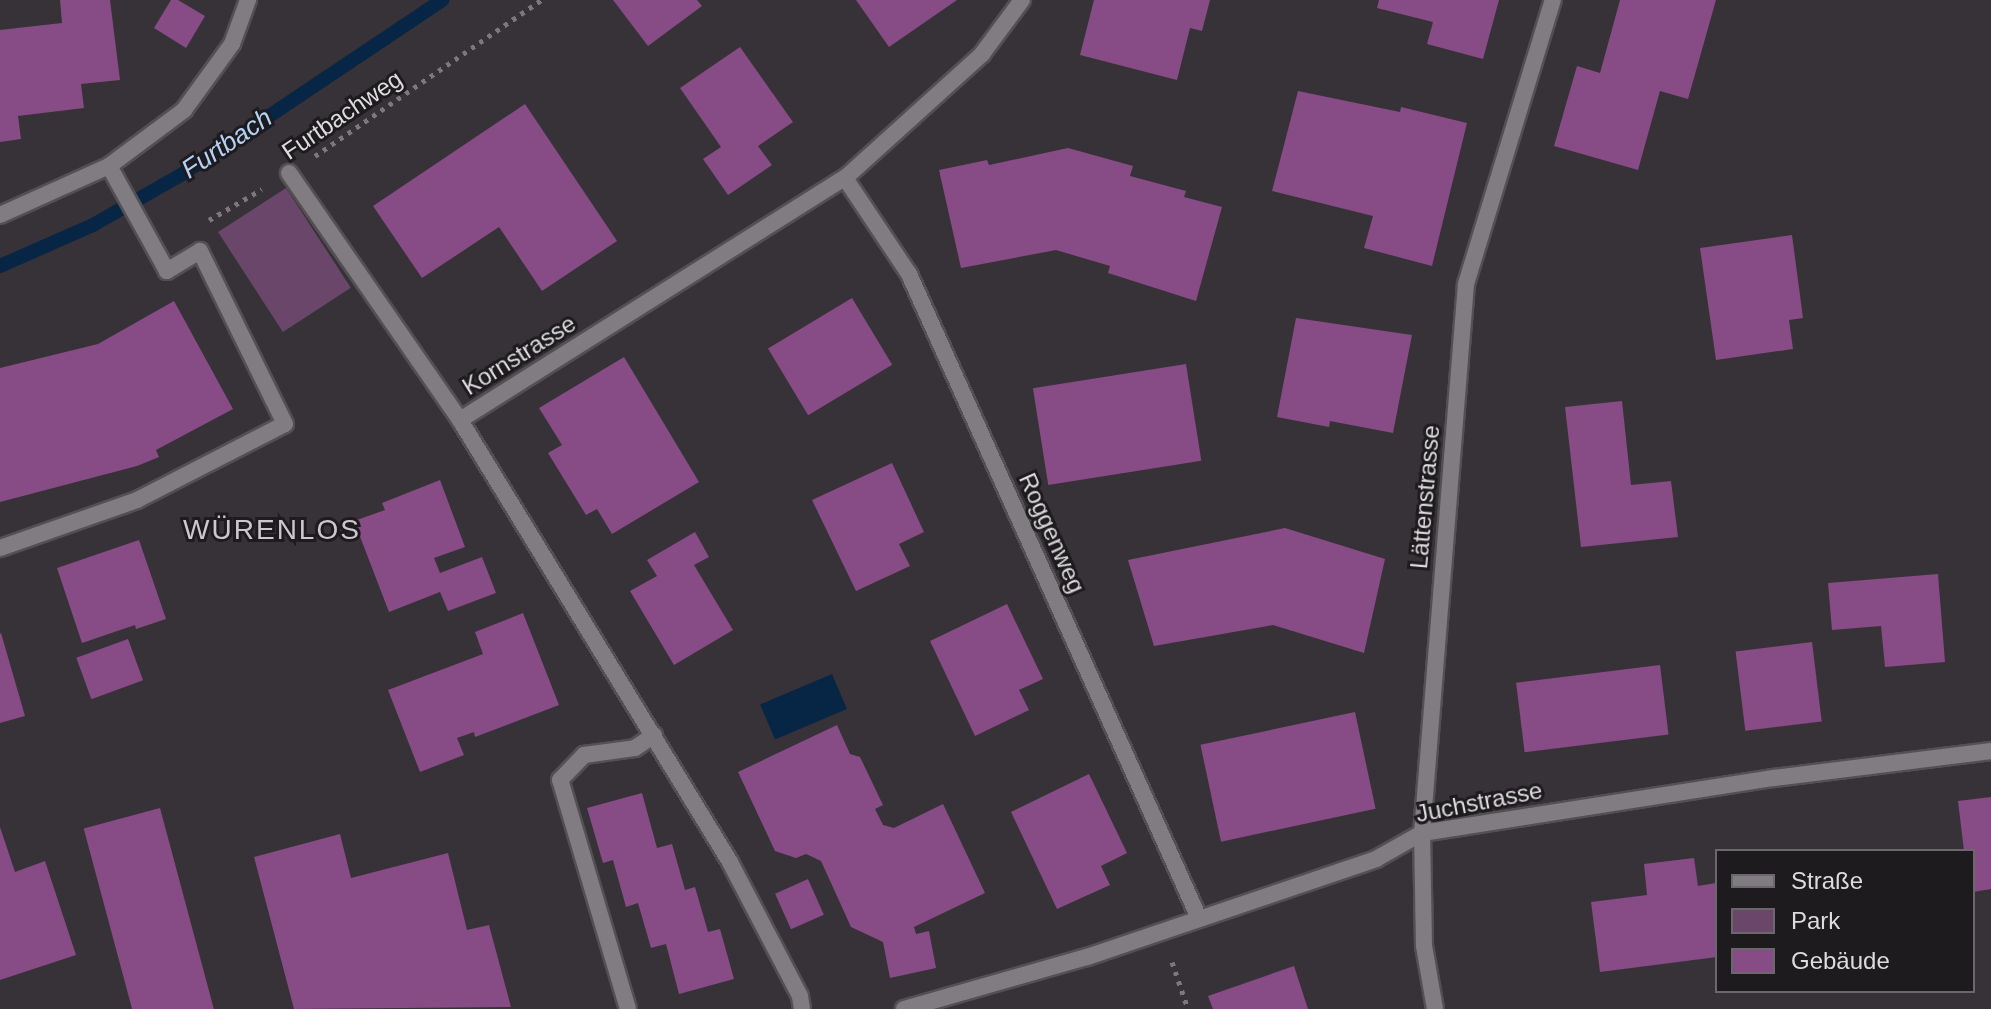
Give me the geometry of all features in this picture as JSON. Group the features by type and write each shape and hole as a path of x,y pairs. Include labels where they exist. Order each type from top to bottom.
{"street":[{"path":"0,215 109,166 184,110 209,80 232,44 248,0"},
{"name":"Kornstrasse","path":"802,1009 800,996 730,862 460,420 845,178 982,54 1022,0"},
{"name":"Lättenstrasse","path":"1435,1009 1424,946 1422,833 1466,284 1553,0"},
{"path":"0,548 137,500 285,424 200,251 167,271 109,166"},
{"path":"289,173 460,420"},
{"name":"Roggenweg","path":"845,178 909,274 1199,918"},
{"path":"628,1009 560,780 584,755 635,748 654,735"},
{"name":"Juchstrasse","path":"904,1009 1072,962 1376,859 1422,833 1774,778 1991,751"}],"path":[{"name":"Furtbachweg","path":"156,251 289,173 541,0"},
{"path":"1161,931 1188,1009"}],"green space":[{"path":"286,188 351,288 283,332 218,232"}],"water":[{"path":"832,674 847,709 775,739 760,704"}],"building":[{"path":"60,0 110,0 120,80 81,84 84,108 18,116 21,139 0,142 0,30 62,23"},
{"path":"171,0 178,0 205,16 186,48 154,28"},
{"path":"613,0 697,0 702,6 648,46"},
{"path":"856,0 957,0 889,47"},
{"path":"1094,0 1210,0 1202,31 1190,28 1177,80 1080,55"},
{"path":"1379,0 1499,0 1483,59 1427,44 1433,22 1377,8"},
{"path":"1620,0 1716,0 1688,99 1660,91 1638,170 1554,146 1577,66 1600,73"},
{"path":"740,47 793,122 758,146 772,165 728,195 703,159 721,147 680,88"},
{"path":"1298,91 1400,112 1401,107 1467,123 1432,266 1364,248 1373,216 1272,191"},
{"path":"525,104 617,241 542,291 499,227 422,278 373,206"},
{"path":"1068,148 1133,166 1130,176 1186,191 1184,197 1222,207 1196,301 1108,273 1110,266 1056,250 961,268 939,170 987,160 989,165"},
{"path":"1792,235 1803,318 1789,320 1793,349 1716,360 1700,248"},
{"path":"852,298 892,365 808,415 768,348"},
{"path":"174,301 233,409 156,450 159,457 137,466 0,502 0,368 98,344"},
{"path":"1296,318 1412,335 1393,433 1330,421 1329,427 1277,417"},
{"path":"624,357 699,482 612,534 597,509 586,515 548,453 562,445 539,408"},
{"path":"1186,364 1201,461 1048,485 1033,388"},
{"path":"1622,401 1631,485 1671,481 1678,537 1581,547 1565,407"},
{"path":"892,463 924,532 899,544 910,566 856,591 812,500"},
{"path":"440,480 465,547 434,558 440,573 482,557 496,593 448,611 440,592 389,612 354,521 385,510 382,503"},
{"path":"1285,528 1385,559 1364,653 1273,625 1154,646 1128,560"},
{"path":"695,532 709,557 694,565 733,630 674,665 630,591 657,576 647,560"},
{"path":"139,540 166,619 136,629 135,625 82,643 57,568"},
{"path":"1938,574 1945,662 1885,667 1881,626 1832,630 1828,583"},
{"path":"1007,604 1043,679 1019,690 1029,710 975,736 930,641"},
{"path":"523,613 559,705 475,737 474,732 457,738 464,755 420,772 388,690 483,654 475,632"},
{"path":"0,634 25,716 0,723"},
{"path":"128,639 143,680 91,699 76,658"},
{"path":"1812,642 1822,721 1745,731 1736,651"},
{"path":"1660,665 1669,734 1525,752 1516,683"},
{"path":"1355,712 1376,809 1221,842 1200,745"},
{"path":"837,725 850,754 860,757 883,805 875,809 883,825 894,828 943,804 985,893 914,927 916,934 929,931 936,968 890,978 883,942 851,927 821,861 806,854 796,858 775,851 738,772"},
{"path":"1089,774 1127,853 1101,866 1110,885 1057,909 1011,812"},
{"path":"642,793 657,848 672,844 685,890 695,887 708,932 720,929 734,979 679,994 666,944 651,948 638,903 626,907 613,860 603,863 587,808"},
{"path":"1991,797 1991,889 1975,892 1975,849 1964,849 1958,801"},
{"path":"160,808 214,1009 132,1009 84,828"},
{"path":"0,827 15,872 45,861 76,955 0,980"},
{"path":"340,834 351,878 448,853 467,930 489,925 511,1007 294,1009 254,857"},
{"path":"1694,858 1698,886 1715,883 1715,957 1600,972 1591,902 1647,895 1644,864"},
{"path":"808,879 824,915 791,929 775,894"},
{"path":"1294,966 1308,1009 1213,1009 1208,996"}],"waterway":[{"name":"Furtbach","path":"0,266 93,225 184,173 442,0"}],"district":[{"name":"WÜRENLOS","path":"272,530"}]}
